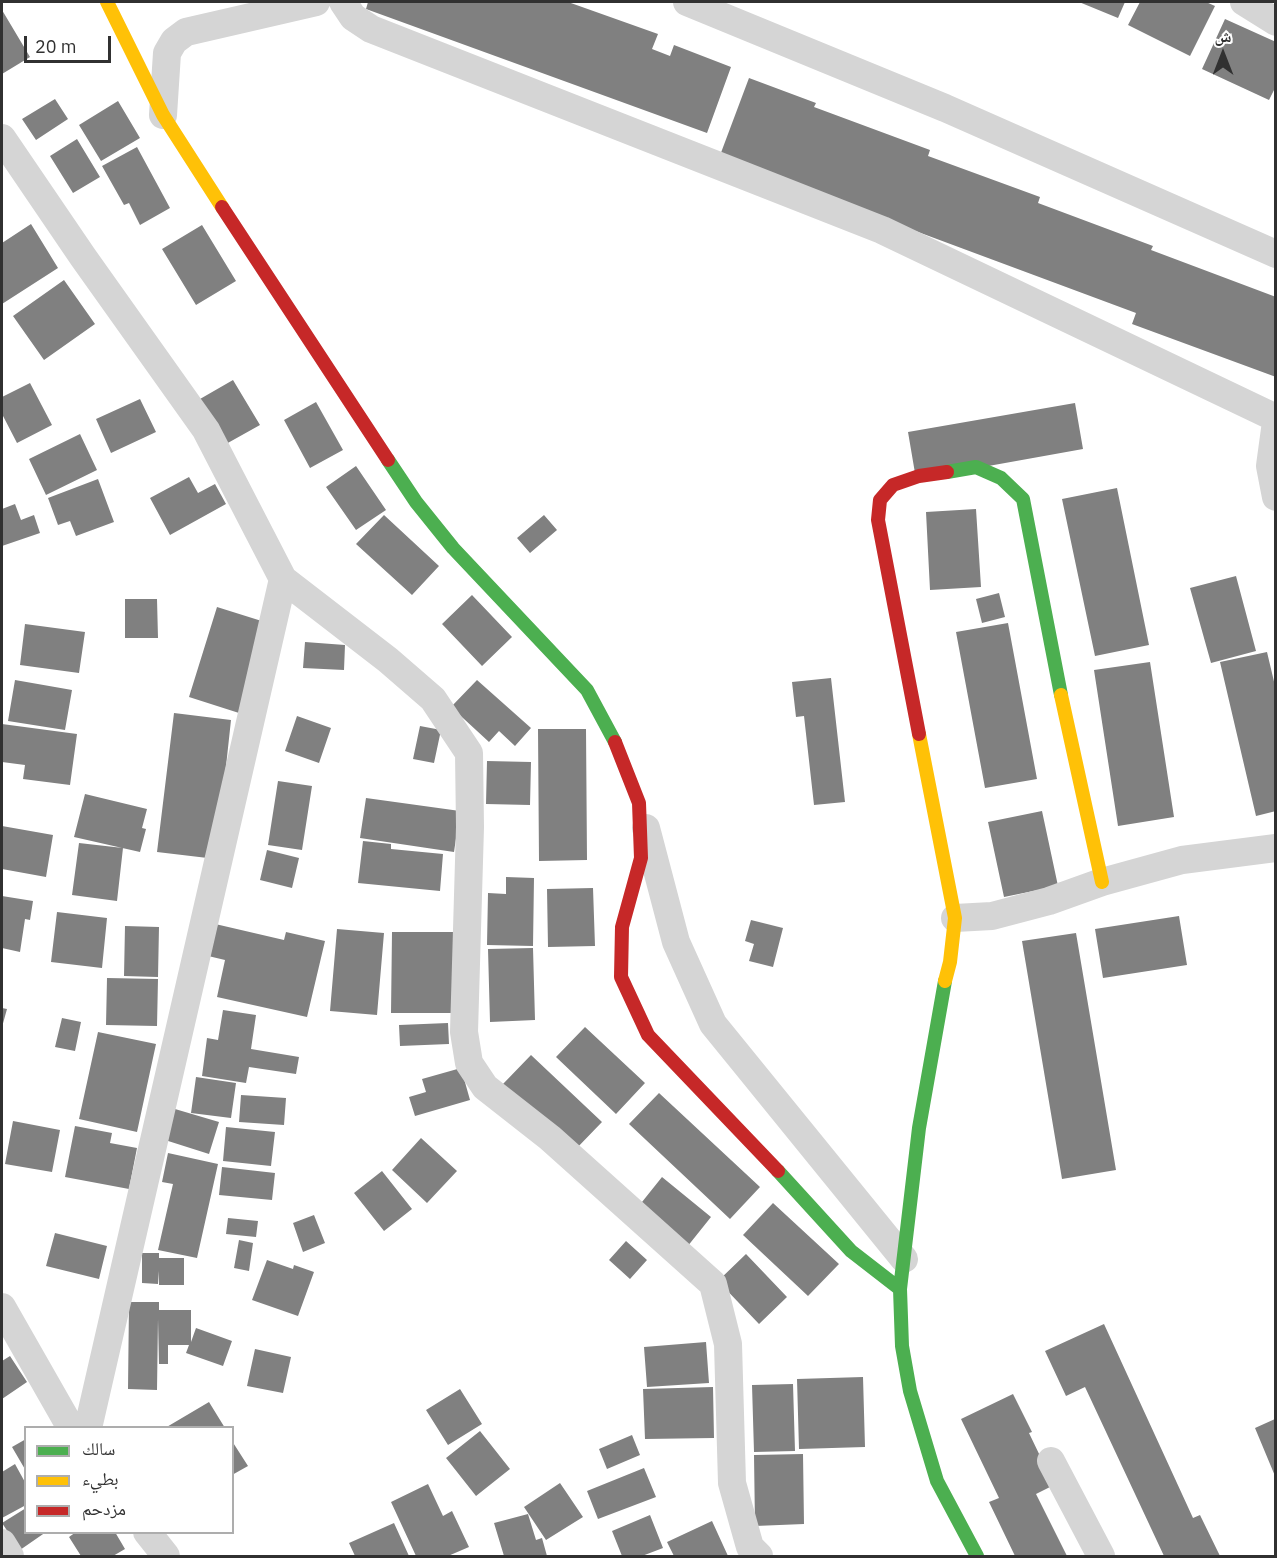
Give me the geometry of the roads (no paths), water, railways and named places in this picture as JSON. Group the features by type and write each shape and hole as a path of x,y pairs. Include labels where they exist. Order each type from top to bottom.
{"street":[{"path":"107,2 163,116 287,309 416,502 453,549 587,690 618,747 639,802 676,942 713,1024 904,1259"},
{"path":"163,116 167,53 174,41 186,32 316,2"},
{"path":"343,2 353,17 371,29 882,230 1275,420 1270,466 1275,497"},
{"path":"687,2 945,108 1275,254"},
{"path":"1244,2 1275,22"},
{"path":"2,138 82,257 206,430 283,579 388,660 433,699 469,753 470,827 464,1032 469,1063 485,1088 550,1138 713,1284 728,1344 732,1483 750,1547 759,1557"},
{"path":"977,1557 937,1481 910,1391 902,1346 900,1289 919,1128 950,962 955,918 878,520 880,500 892,485 919,476 976,467 1001,478 1023,499 1071,744 1102,882"},
{"path":"88,1426 283,579"},
{"path":"639,802 640,858 622,927 621,977 648,1035 737,1127 850,1251 900,1289"},
{"path":"955,918 992,916 1182,860 1275,848"},
{"path":"2,1307 70,1426"},
{"path":"1051,1461 1101,1557"},
{"path":"148,1534 165,1557"},
{"path":"2,1543 10,1557"}]}
